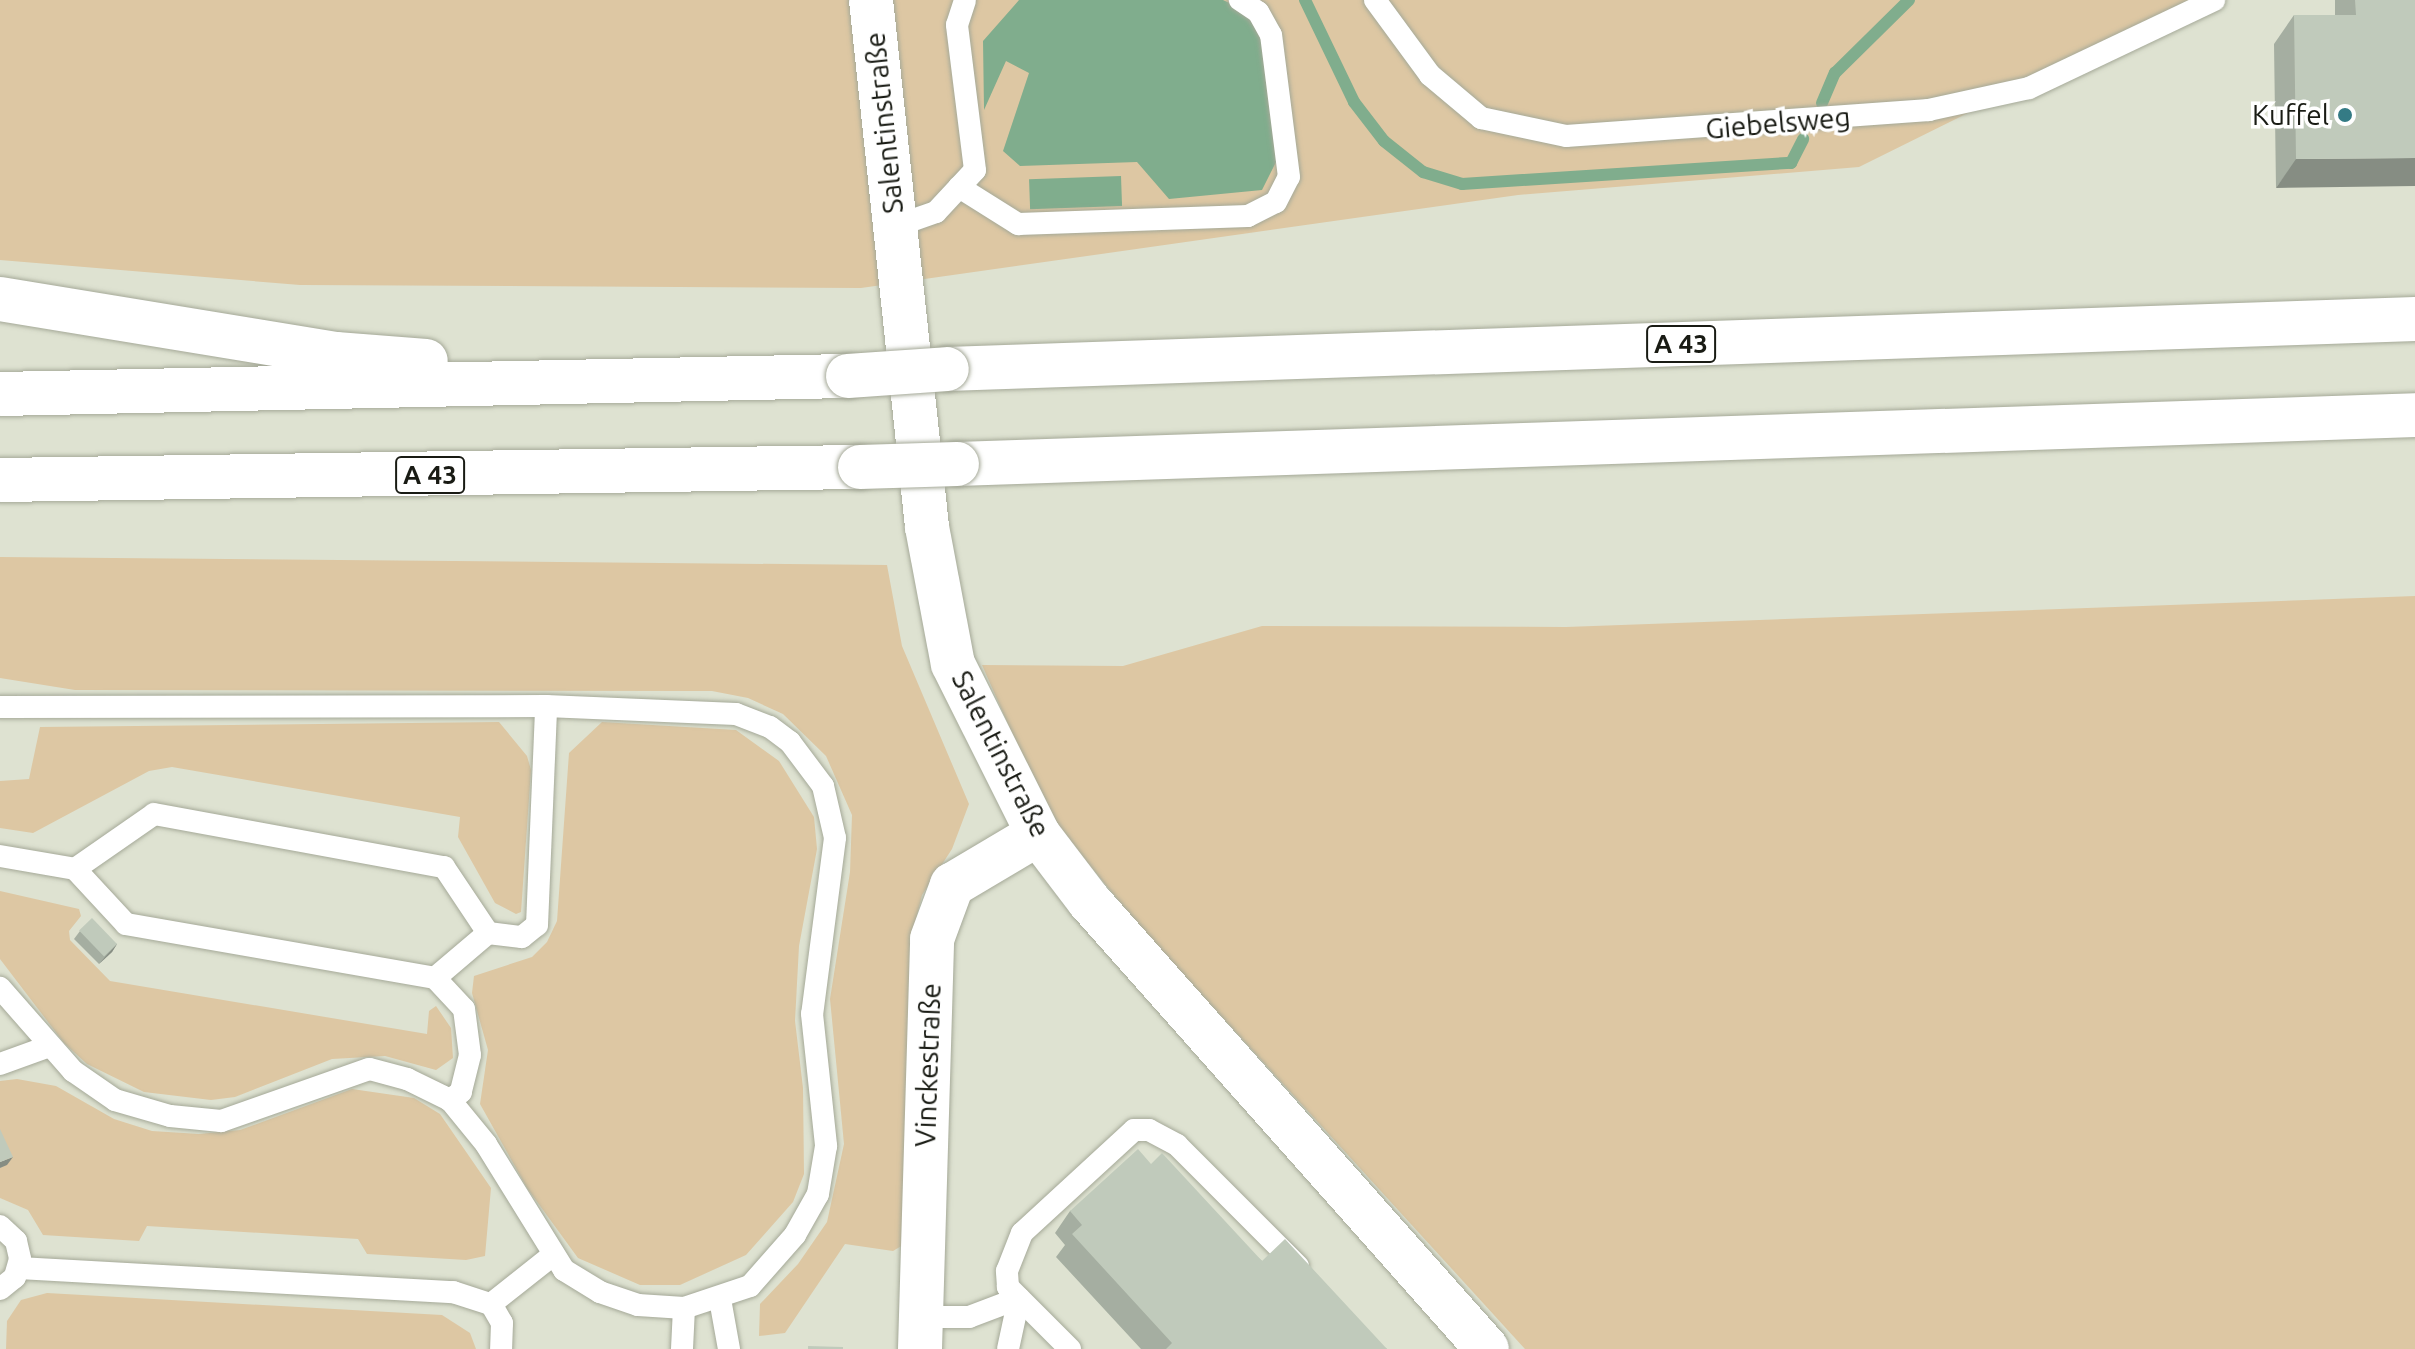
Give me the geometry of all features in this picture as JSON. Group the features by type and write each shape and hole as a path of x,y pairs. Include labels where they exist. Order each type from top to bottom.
{"main road":[{"name":"Salentinstraße","path":"871,0 927,527 953,664 1038,834 1099,913 1487,1349"},
{"path":"0,299 336,354 655,381"},
{"name":"A 43","path":"0,394 848,376 947,369 2415,319"},
{"name":"A 43","path":"0,480 860,467 2415,415"},
{"name":"Vinckestraße","path":"921,1333 932,939 952,885 1038,834"}],"lane":[{"path":"896,226 936,212 975,170 957,25 965,0"},
{"path":"959,187 1018,224 1248,216 1276,202 1289,177 1271,35 1258,12 1240,0"},
{"name":"Giebelsweg","path":"1375,0 1430,75 1481,118 1566,136 1929,110 2029,88 2214,0"},
{"path":"435,978 488,933 522,937 537,925 546,706"},
{"path":"0,707 546,706 736,714 770,727 790,742 823,786 835,838 812,1014 826,1146 818,1194 795,1235 750,1286 720,1299 684,1308 638,1305 600,1292 564,1270 486,1144 450,1100 407,1079 369,1069 221,1121 170,1116 115,1100 47,1047 0,988"},
{"path":"75,869 154,814 444,867 488,933"},
{"path":"0,856 75,869 126,924 435,978 464,1009 470,1055 461,1092 450,1100"},
{"path":"0,1064 47,1047"},
{"path":"1070,1349 1008,1287 1007,1271 1022,1233 1134,1130 1149,1130 1177,1145 1210,1172 1313,1283"},
{"path":"0,1226 16,1241 19,1268 0,1289"},
{"path":"491,1304 554,1254"},
{"path":"19,1268 453,1292 491,1304 502,1323 501,1349"},
{"path":"921,1333 1019,1298"},
{"path":"1008,1349 1019,1298"},
{"path":"720,1299 729,1349"},
{"path":"682,1349 684,1308"}],"shaded area":[{"path":"0,0 2196,0 1859,167 1518,195 861,288 300,285 0,260"},
{"path":"1019,0 1223,0 1240,8 1264,34 1276,162 1262,190 1169,199 1137,162 1020,166 1003,151 1029,73 1006,61 984,110 983,41"},
{"path":"1121,176 1122,206 1030,209 1029,179"},
{"path":"0,557 887,565 902,646 969,804 952,849 922,895 912,936 903,1245 893,1251 845,1244 785,1333 759,1336 760,1304 798,1264 827,1222 844,1144 830,999 850,872 852,815 826,756 783,714 748,698 712,691 75,690 0,678"},
{"path":"2415,596 2415,1349 1525,1349 1148,936 1077,850 1044,806 982,665 1123,666 1262,626 1566,627"},
{"path":"499,722 527,756 531,770 521,912 516,914 495,903 458,837 460,817 172,767 149,771 33,833 0,828 0,781 29,779 40,727"},
{"path":"602,722 736,730 779,761 814,817 817,849 799,946 795,1021 803,1088 804,1174 793,1202 746,1255 680,1285 640,1285 578,1258 527,1188 480,1104 488,1050 472,993 474,976 532,957 547,942 557,921 569,753"},
{"path":"0,891 79,909 81,916 69,931 70,940 110,981 427,1034 429,1011 436,1006 451,1028 453,1058 436,1070 385,1056 332,1059 235,1097 211,1100 144,1092 87,1064 64,1043 0,959"},
{"path":"17,1079 56,1086 114,1119 152,1131 199,1134 240,1130 352,1089 414,1098 440,1114 491,1188 485,1256 466,1260 367,1254 358,1239 147,1226 139,1241 43,1235 28,1210 0,1198 0,1168 7,1164 0,1149 0,1081"},
{"path":"47,1293 442,1315 470,1333 476,1349 6,1349 7,1321 21,1300"}],"building":[{"name":"Kuffel","path":"2355,0 2415,0 2415,158 2296,159 2294,15 2356,15"},
{"path":"92,918 117,944 104,956 79,931"},
{"path":"0,1129 13,1157 0,1162"},
{"path":"1138,1149 1151,1164 1162,1153 1262,1261 1285,1239 1387,1349 1166,1349 1172,1343 1072,1234 1082,1225 1070,1211"},
{"path":"808,1346 843,1347 843,1349 808,1349"}],"waterway":[{"path":"1305,0 1354,102 1384,141 1423,172 1462,184 1791,163 1803,139"},
{"path":"1822,103 1835,73 1909,0"}],"place":[{"name":"Kuffel","path":"2345,115"}]}
